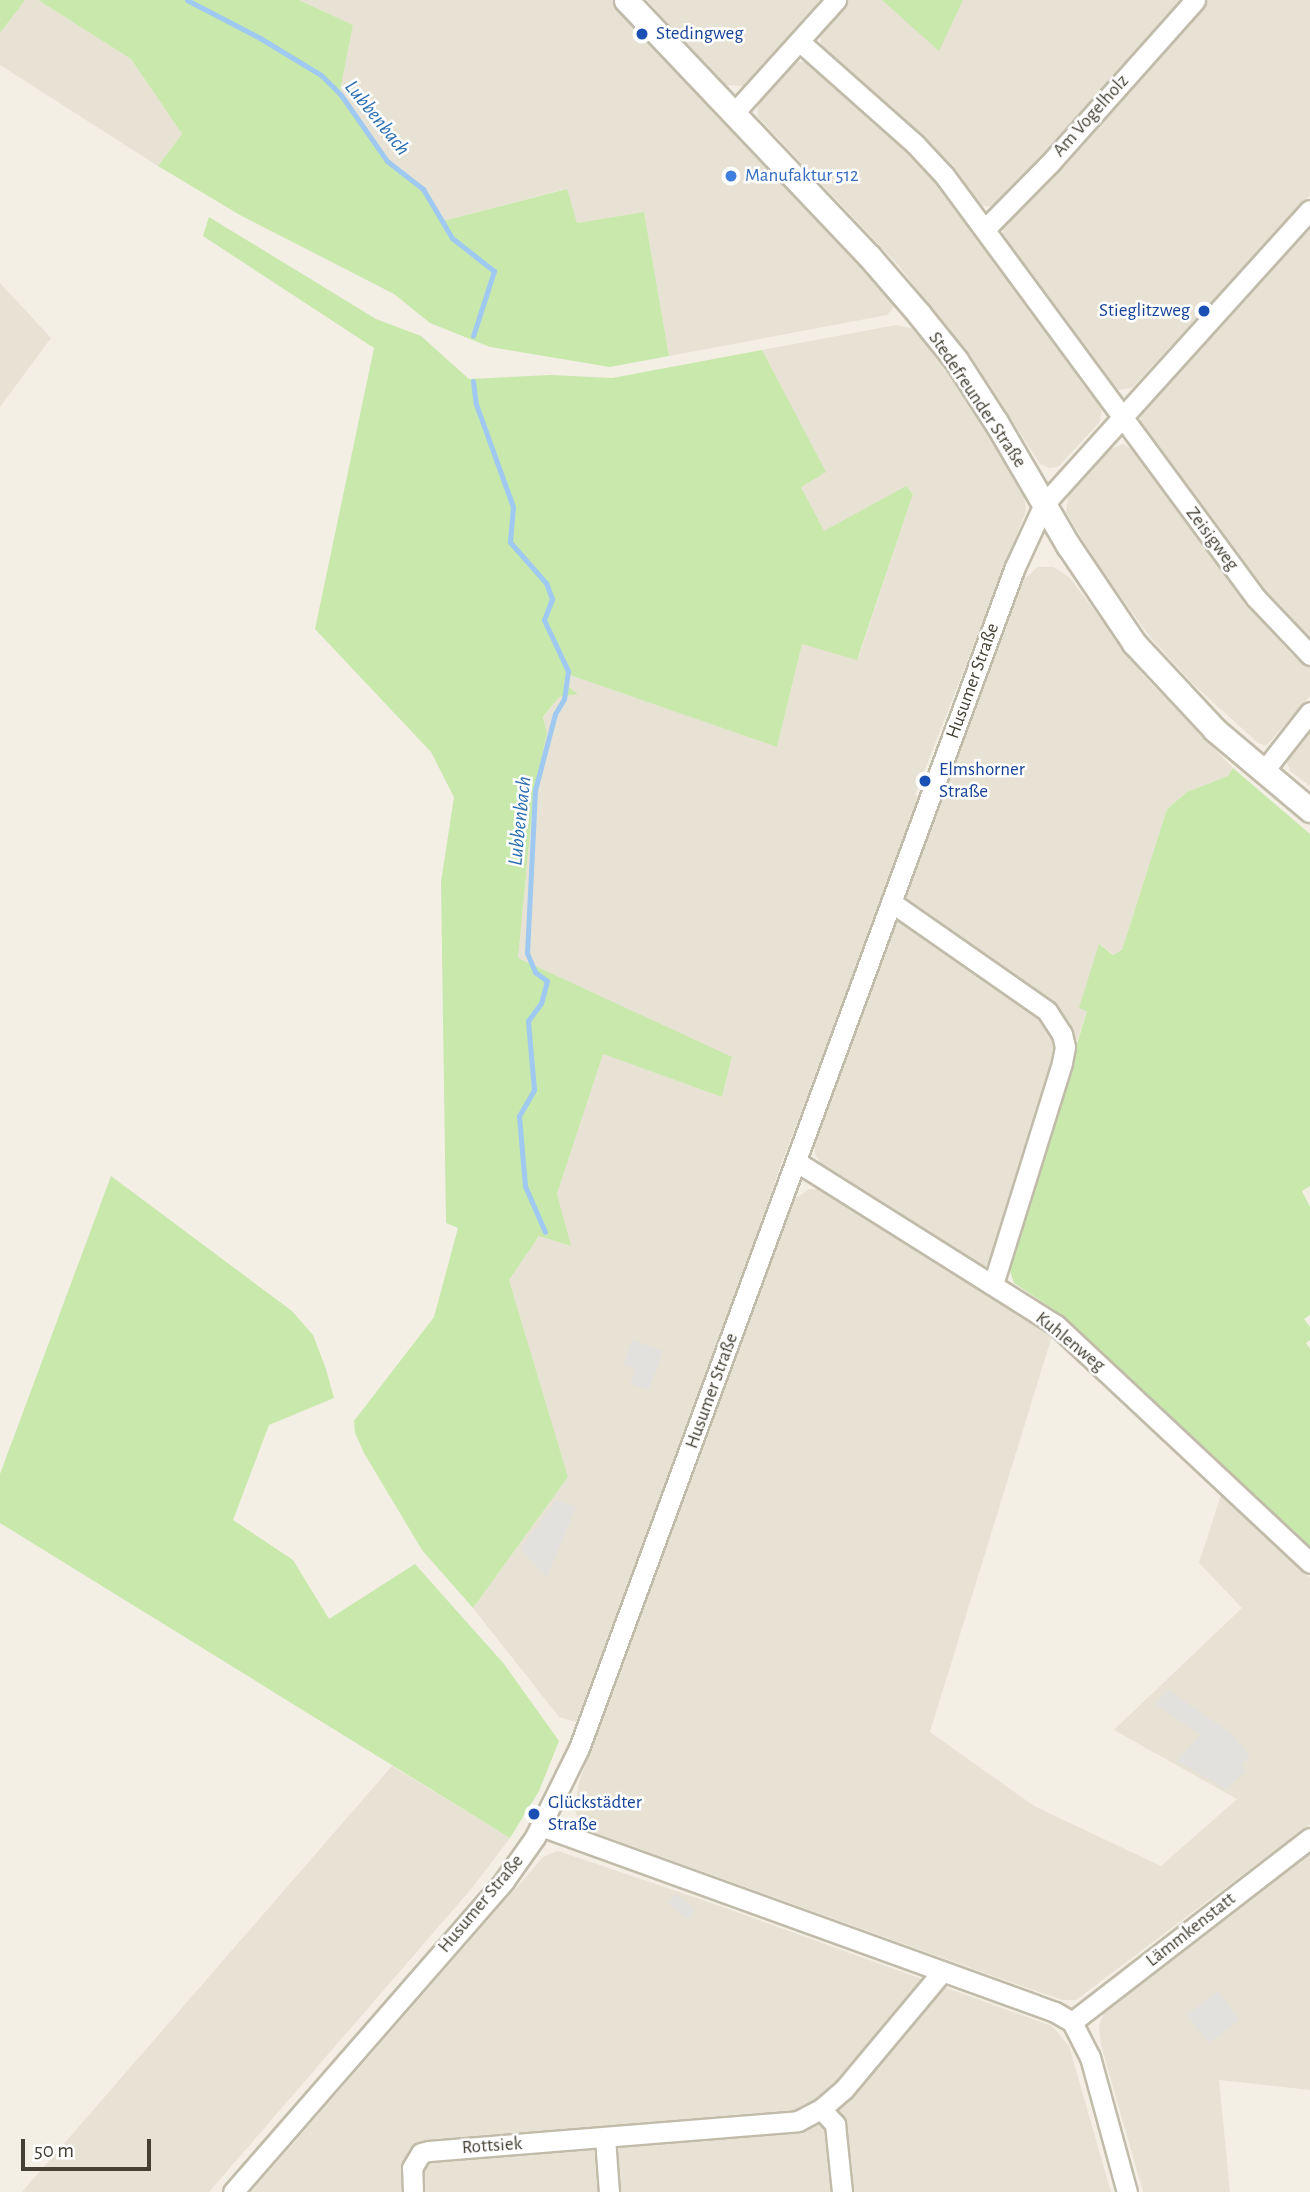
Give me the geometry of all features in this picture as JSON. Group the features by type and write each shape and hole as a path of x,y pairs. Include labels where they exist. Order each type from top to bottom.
{"street":[{"name":"Stedefreunder Straße","path":"626,0 869,256 956,360 1049,497 1097,591 1134,643 1201,716 1269,765 1310,810"},
{"path":"733,114 836,0"},
{"name":"Am Vogelholz","path":"985,229 1050,163 1195,0"},
{"path":"799,41 915,144 944,175 1122,417"},
{"path":"1049,497 1310,210"},
{"name":"Zeisigweg","path":"1122,417 1256,597 1310,655"},
{"name":"Husumer Straße","path":"233,2192 504,1881 541,1826 579,1748 1015,568 1049,497"},
{"path":"1269,765 1310,712"},
{"path":"891,902 1047,1011 1062,1034 1065,1047 1062,1063 993,1285"},
{"name":"Kuhlenweg","path":"797,1162 993,1285 1071,1338 1310,1563"},
{"path":"541,1826 1055,2012 1072,2022 1093,2064 1128,2192"},
{"name":"Lämmkenstatt","path":"1072,2022 1310,1838"},
{"name":"Rottsiek","path":"413,2192 412,2168 421,2153 798,2121 821,2109 844,2088 942,1972"},
{"path":"821,2109 835,2124 842,2192"},
{"path":"605,2138 609,2192"}],"shaded area":[{"path":"25,0 38,0 131,59 182,134 158,166 0,65 0,33"},
{"path":"299,0 612,0 856,255 897,303 887,315 669,356 644,212 577,223 566,189 443,221 418,185 388,161 340,91 353,25"},
{"path":"647,0 820,0 744,86 724,85"},
{"path":"848,0 1182,0 994,207 979,205 898,116 821,46 820,31"},
{"path":"1208,0 1310,0 1310,195 1132,388 1116,390 1109,385 1068,325 1003,243 1003,229"},
{"path":"794,62 808,62 893,137 938,185 1096,400 1102,411 1099,423 1058,467 1049,468 1040,464 979,370 898,265 758,117 757,101"},
{"path":"1310,228 1310,641 1264,592 1142,428 1140,417 1147,406"},
{"path":"0,283 51,338 0,407"},
{"path":"896,325 914,329 924,337 983,418 1023,488 1026,511 915,795 921,798 779,1170 692,1421 576,1722 559,1717 473,1608 568,1477 509,1280 539,1236 570,1246 557,1194 603,1054 722,1097 732,1058 518,958 534,793 547,733 543,718 559,697 577,693 564,683 567,674 777,747 802,644 858,659 913,494 906,486 824,532 801,487 825,472 762,350"},
{"path":"1123,444 1132,449 1251,609 1291,654 1310,668 1310,696 1266,746 1258,743 1192,683 1150,637 1098,566 1066,512 1069,492 1109,450"},
{"path":"1038,567 1054,567 1070,578 1144,676 1233,768 1228,776 1187,792 1167,809 1122,950 1114,955 1100,944 1080,1008 1087,1010 1073,1054 992,1264 983,1268 822,1165 815,1154 814,1143 891,924 1023,580"},
{"path":"1310,724 1310,786 1290,771 1287,762 1290,750"},
{"path":"809,1189 822,1189 1052,1336 930,1732 1034,1806 1161,1866 1237,1799 1114,1730 1242,1608 1199,1563 1221,1495 1310,1578 1310,1824 1076,2000 1062,2000 588,1830 577,1818 575,1807 579,1782 793,1200"},
{"path":"632,1340 663,1351 649,1390 630,1384 635,1369 623,1365"},
{"path":"556,1500 576,1507 547,1577 520,1549"},
{"path":"1168,1690 1232,1734 1250,1756 1241,1765 1246,1771 1226,1789 1177,1761 1200,1735 1155,1704"},
{"path":"392,1766 510,1838 472,1888 209,2192 22,2192"},
{"path":"1310,1850 1310,2090 1219,2080 1230,2192 1143,2192 1101,2045 1099,2026 1104,2012"},
{"path":"558,1851 706,1901 1052,2026 1069,2046 1111,2192 251,2192 543,1857"},
{"path":"676,1893 696,1910 688,1920 668,1903"},
{"path":"1218,1991 1240,2020 1209,2043 1187,2014"}],"green space":[{"path":"0,0 25,0 0,33"},
{"path":"38,0 299,0 353,25 340,91 388,161 418,185 443,221 567,189 577,223 644,212 669,356 610,367 490,347 430,323 394,294 240,215 158,166 182,134 131,59"},
{"path":"882,0 963,0 939,51"},
{"path":"209,217 376,319 421,336 469,379 551,375 612,378 762,350 826,472 801,487 824,531 906,486 913,494 857,660 802,644 777,747 567,674 564,683 578,694 559,697 543,717 547,733 534,793 518,958 732,1057 722,1097 603,1054 557,1194 571,1246 539,1236 509,1280 568,1477 473,1608 422,1550 364,1453 355,1433 354,1421 434,1317 458,1228 446,1223 441,882 454,797 431,752 315,629 374,348 203,236"},
{"path":"1233,768 1310,834 1310,1186 1302,1191 1310,1207 1310,1315 1304,1319 1310,1327 1310,1340 1306,1343 1310,1349 1310,1548 1065,1317 1014,1283 1009,1268 1087,1011 1079,1008 1099,944 1113,955 1122,950 1167,809 1187,792 1228,776"},
{"path":"111,1176 292,1311 313,1335 326,1369 334,1398 269,1425 233,1520 293,1560 329,1619 415,1564 504,1664 559,1741 539,1791 510,1838 0,1523 0,1474"}],"waterway":[{"name":"Lubbenbach","path":"187,0 260,38 321,75 341,95 387,161 423,189 452,238 494,271 473,336"},
{"name":"Lubbenbach","path":"473,381 476,404 513,507 510,542 546,583 552,599 544,620 568,671 564,699 555,714 535,790 527,953 535,972 547,981 541,1003 528,1021 534,1090 519,1116 525,1186 545,1232"}],"place":[{"name":"Stedingweg","path":"642,34"},
{"name":"Manufaktur 512","path":"731,176"},
{"name":"Stieglitzweg","path":"1204,311"},
{"name":"Elmshorner Straße","path":"925,781"},
{"name":"Glückstädter Straße","path":"534,1814"}]}
